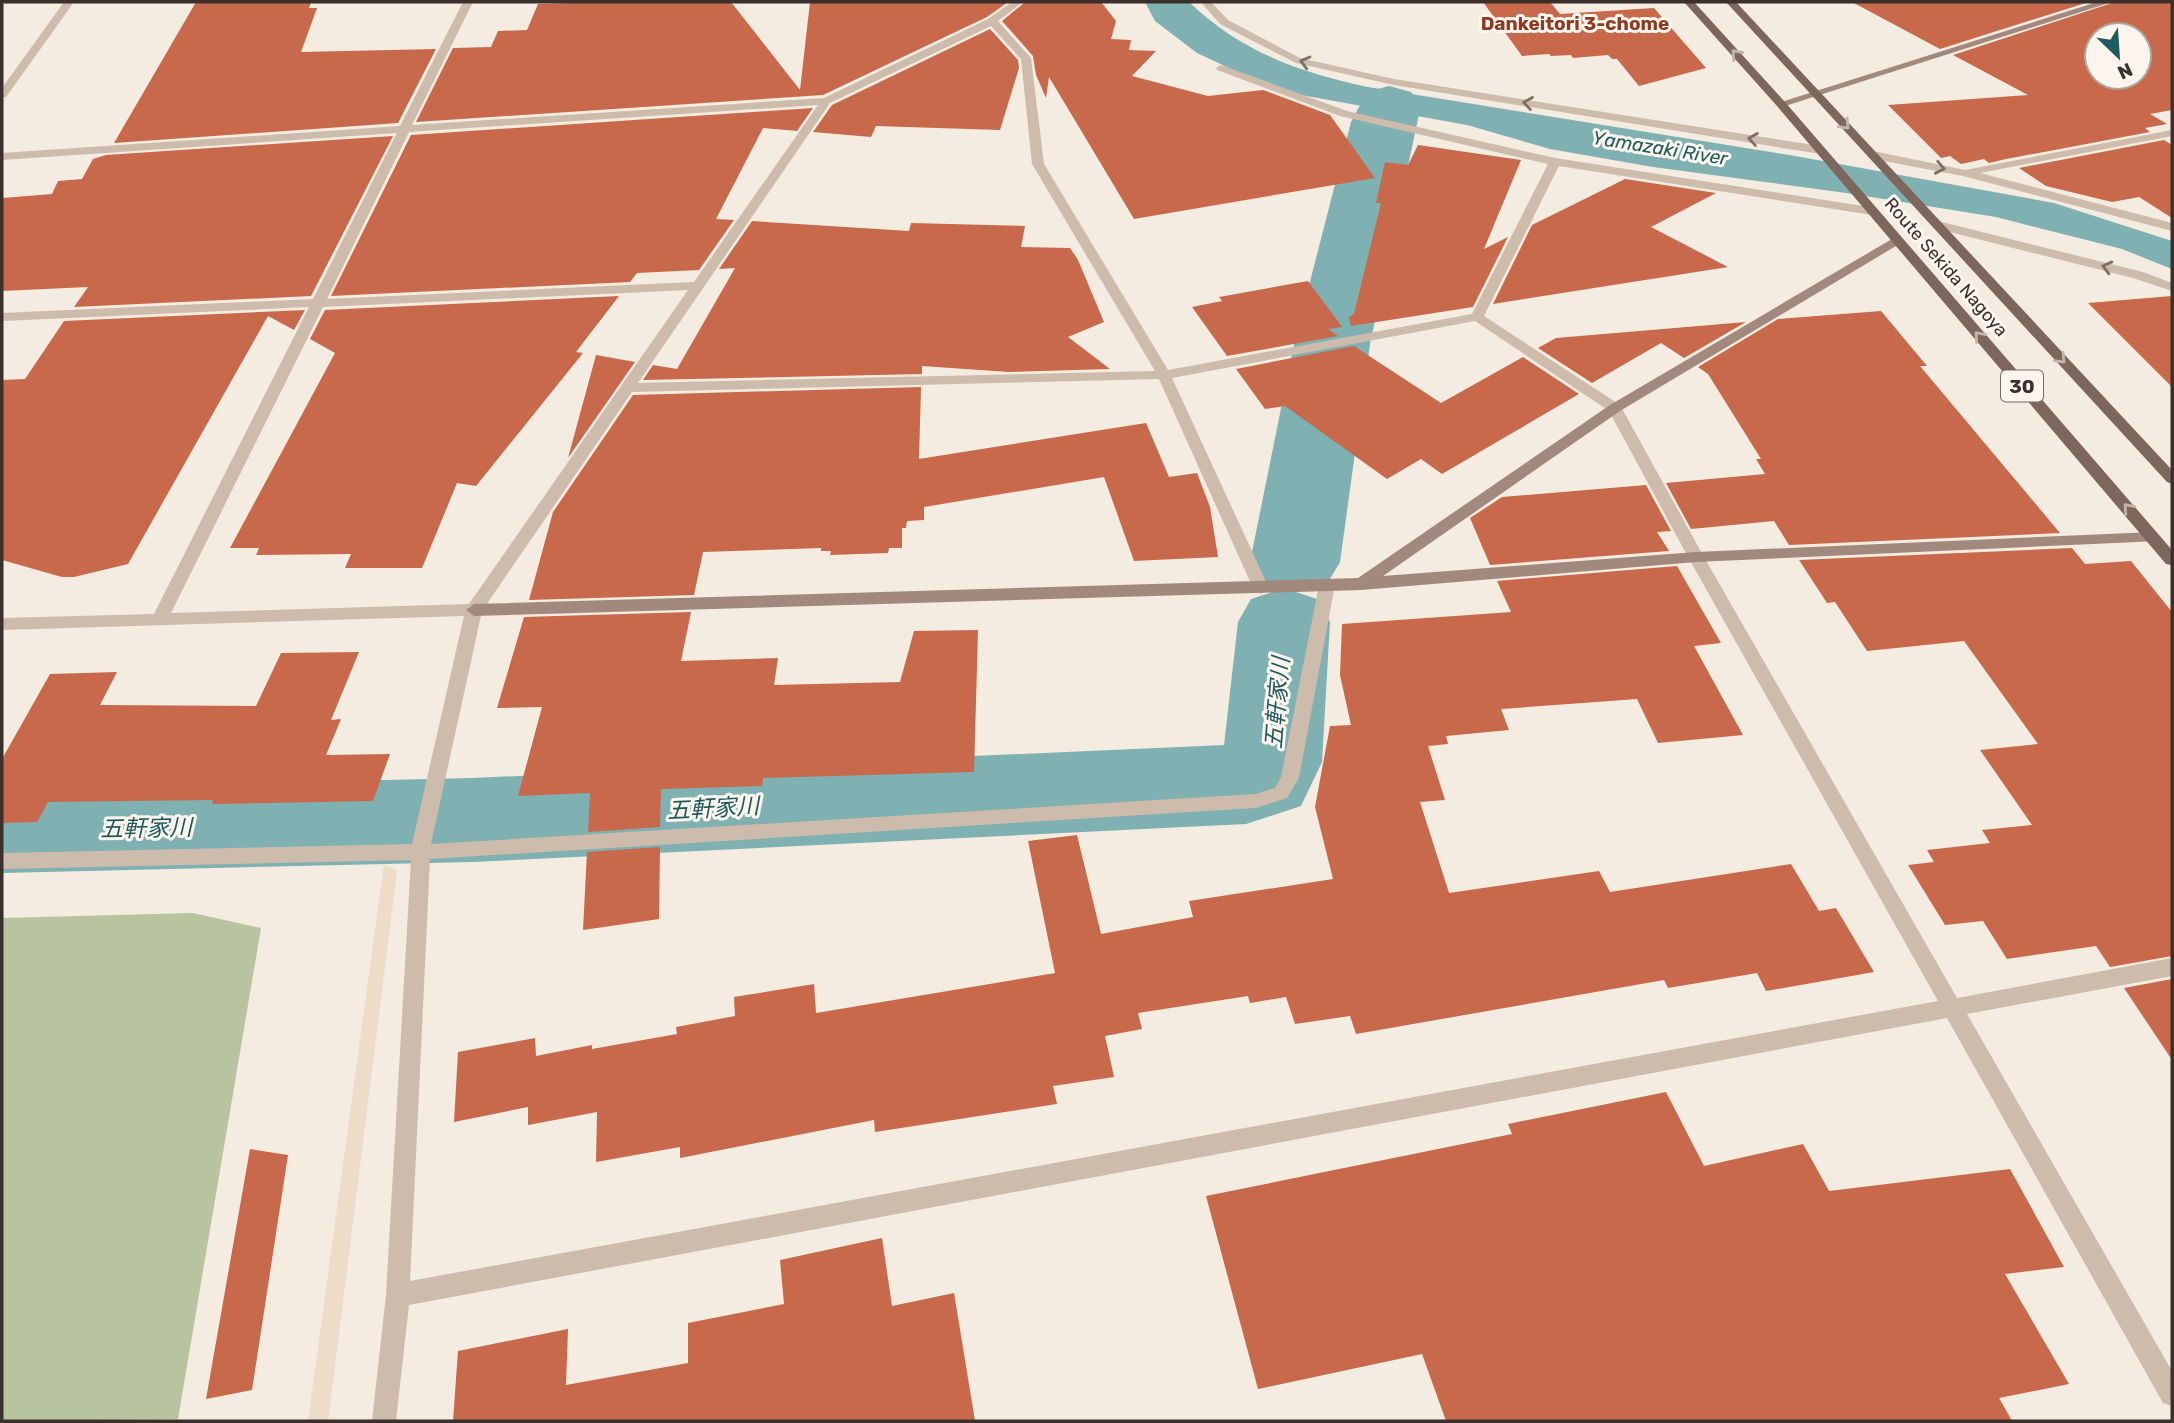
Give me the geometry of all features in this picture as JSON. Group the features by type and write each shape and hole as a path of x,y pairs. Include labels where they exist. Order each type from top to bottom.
{"main road":[{"name":"Route Sekida Nagoya","path":"1689,2 1781,104 2172,560"},
{"name":"Route Sekida Nagoya","path":"1731,2 2172,479"}],"street":[{"path":"2,95 69,2"},
{"path":"160,619 468,2"},
{"path":"2,156 826,101 992,21 1018,2"},
{"path":"1206,2 1224,22 1296,60 1394,82 1820,150"},
{"path":"1781,104 1817,95 2107,2"},
{"path":"992,21 1026,58 1038,164 1164,375 1261,588"},
{"path":"1221,68 1344,114 1555,162 1872,211"},
{"path":"384,1421 398,1295 421,846 474,610 826,101"},
{"path":"1964,173 2172,132"},
{"path":"1873,155 1964,173 2172,227"},
{"path":"1477,317 1555,162"},
{"path":"1935,222 2172,286"},
{"path":"1360,584 1615,408 1896,240"},
{"path":"2,317 697,286"},
{"path":"627,388 1164,375 1477,317 1615,408 1696,557 2172,1394"},
{"path":"2,624 1360,584 1696,557 2153,537"},
{"path":"2,861 421,846 1256,801 1281,793 1290,778 1327,585"},
{"path":"398,1295 2172,967"}],"green space":[{"path":"193,913 261,928 178,1419 2,1421 2,918"}],"shaded area":[{"path":"384,864 397,871 328,1421 308,1421"}],"water":[{"name":"Yamazaki River","path":"1145,2 1189,2 1229,34 1272,58 1368,87 1795,156 2054,203 2172,241 2172,269 2122,249 1996,217 1846,193 1653,167 1550,149 1467,125 1301,95 1244,75 1197,53 1155,21"}],"building":[{"path":"196,2 311,2 309,8 317,8 301,52 436,49 398,123 114,143"},
{"path":"731,2 800,90 810,2 1008,2 987,17 823,95 416,122 453,48 491,47 498,31 527,30 538,4"},
{"path":"1025,2 1101,2 1116,21 1111,39 1131,40 1129,50 1156,51 1132,76 1208,96 1263,90 1330,115 1375,178 1134,219 1049,77 1046,98 1036,75 1033,56 1002,21"},
{"path":"1483,2 1550,2 1560,14 1654,8 1706,68 1639,86 1617,59 1608,55 1573,58 1571,55 1549,54 1522,56"},
{"path":"1852,2 2089,2 1940,49"},
{"path":"2115,2 2172,2 2172,110 2150,114 2167,124 2145,128 2150,132 1989,163 1984,159 1961,164 1950,156 1941,158 1888,105 2028,95 1953,55"},
{"path":"990,29 1018,60 1019,68 1000,130 876,126 871,137 813,132 832,105"},
{"path":"813,108 797,131 763,128 716,219 734,220 699,270 637,273 630,282 331,296 411,135"},
{"path":"393,136 311,296 74,307 88,287 2,291 2,198 52,194 58,181 82,179 93,159 106,155"},
{"path":"2164,140 2172,145 2172,218 2139,197 2112,202 2046,186 2019,168"},
{"path":"1418,145 1521,160 1484,249 1508,237 1473,307 1351,326 1349,317 1354,314 1381,203 1376,203 1385,162 1408,165"},
{"path":"1625,179 1716,193 1651,227 1728,267 1493,304 1532,225"},
{"path":"752,221 909,231 911,223 1025,226 1021,247 1070,248 1078,260 1104,322 1068,337 1110,369 1009,372 922,366 922,374 643,380 653,365 677,369 735,268 719,269"},
{"path":"1308,281 1342,327 1328,329 1338,336 1227,356 1192,307 1222,301 1219,297"},
{"path":"619,296 576,352 583,353 476,486 457,483 422,568 345,568 351,554 256,555 259,548 230,548 335,353 310,339 325,310"},
{"path":"2172,296 2172,387 2088,303"},
{"path":"305,310 294,330 268,316 128,564 74,577 62,577 2,560 2,380 25,379 64,321"},
{"path":"1881,311 1927,366 1920,366 2060,533 1789,545 1774,521 1691,529 1666,483 1765,474 1756,459 1761,459 1708,374 1698,367 1778,319"},
{"path":"1746,322 1684,358 1661,343 1592,383 1538,348 1556,338"},
{"path":"1354,346 1441,403 1523,357 1579,394 1442,474 1421,459 1387,479 1285,406 1265,409 1236,369"},
{"path":"596,355 635,362 568,458"},
{"path":"921,387 919,459 1146,423 1169,477 1197,473 1210,507 1218,557 1134,561 1104,477 924,507 924,520 907,521 906,528 902,528 902,548 889,548 888,553 830,555 831,551 821,551 821,548 703,552 694,595 529,600 553,512 633,395"},
{"path":"1646,485 1671,531 1657,532 1669,551 1490,565 1470,518 1502,497"},
{"path":"2072,548 2085,564 2131,561 2172,612 2172,956 2110,967 2096,946 2007,959 1983,921 1945,925 1908,865 1934,862 1927,850 1990,843 1982,830 2032,825 1980,750 2038,744 1964,641 1867,651 1835,602 1827,603 1799,560"},
{"path":"1677,566 1721,643 1694,646 1743,735 1658,743 1637,699 1501,709 1509,730 1446,736 1448,744 1428,746 1445,800 1420,802 1449,893 1599,871 1610,892 1791,864 1819,911 1836,908 1874,972 1766,991 1757,973 1668,988 1664,980 1356,1034 1350,1016 1295,1024 1286,997 1250,1003 1248,996 1138,1013 1142,1029 1105,1036 1114,1077 1053,1086 1057,1104 875,1132 874,1120 680,1158 680,1147 596,1162 597,1112 528,1125 528,1107 454,1122 458,1052 535,1038 536,1056 592,1045 592,1049 677,1034 676,1027 735,1016 734,997 814,984 816,1013 1055,973 1028,841 1077,835 1101,934 1193,917 1189,901 1333,879 1315,807 1330,726 1351,725 1340,675 1342,624 1511,612 1497,581"},
{"path":"691,612 681,661 778,658 774,685 900,682 914,631 978,630 974,772 763,778 762,786 661,789 660,827 588,832 590,793 518,796 542,707 497,708 524,617"},
{"path":"359,652 331,720 341,719 326,755 390,754 373,801 212,804 213,800 48,802 37,822 2,823 2,759 50,674 117,672 100,705 256,706 281,653"},
{"path":"660,847 659,919 583,930 587,852"},
{"path":"2172,979 2172,1060 2124,988"},
{"path":"1666,1092 1704,1166 1803,1144 1829,1191 2010,1169 2064,1267 2005,1274 2069,1384 1999,1398 2012,1421 1446,1421 1422,1354 1258,1389 1206,1196 1512,1134 1508,1124"},
{"path":"250,1149 288,1155 252,1390 206,1399"},
{"path":"882,1238 892,1306 954,1293 975,1421 453,1421 458,1351 568,1329 566,1385 688,1363 688,1323 784,1304 780,1260"}],"waterway":[{"name":"五軒家川","path":"1295,562 1332,344 1389,105"},
{"name":"五軒家川","path":"2,831 472,820 1246,784 1265,778 1272,762 1284,622"}],"district":[{"name":"Dankeitori 3-chome","path":"1575,23"}]}
